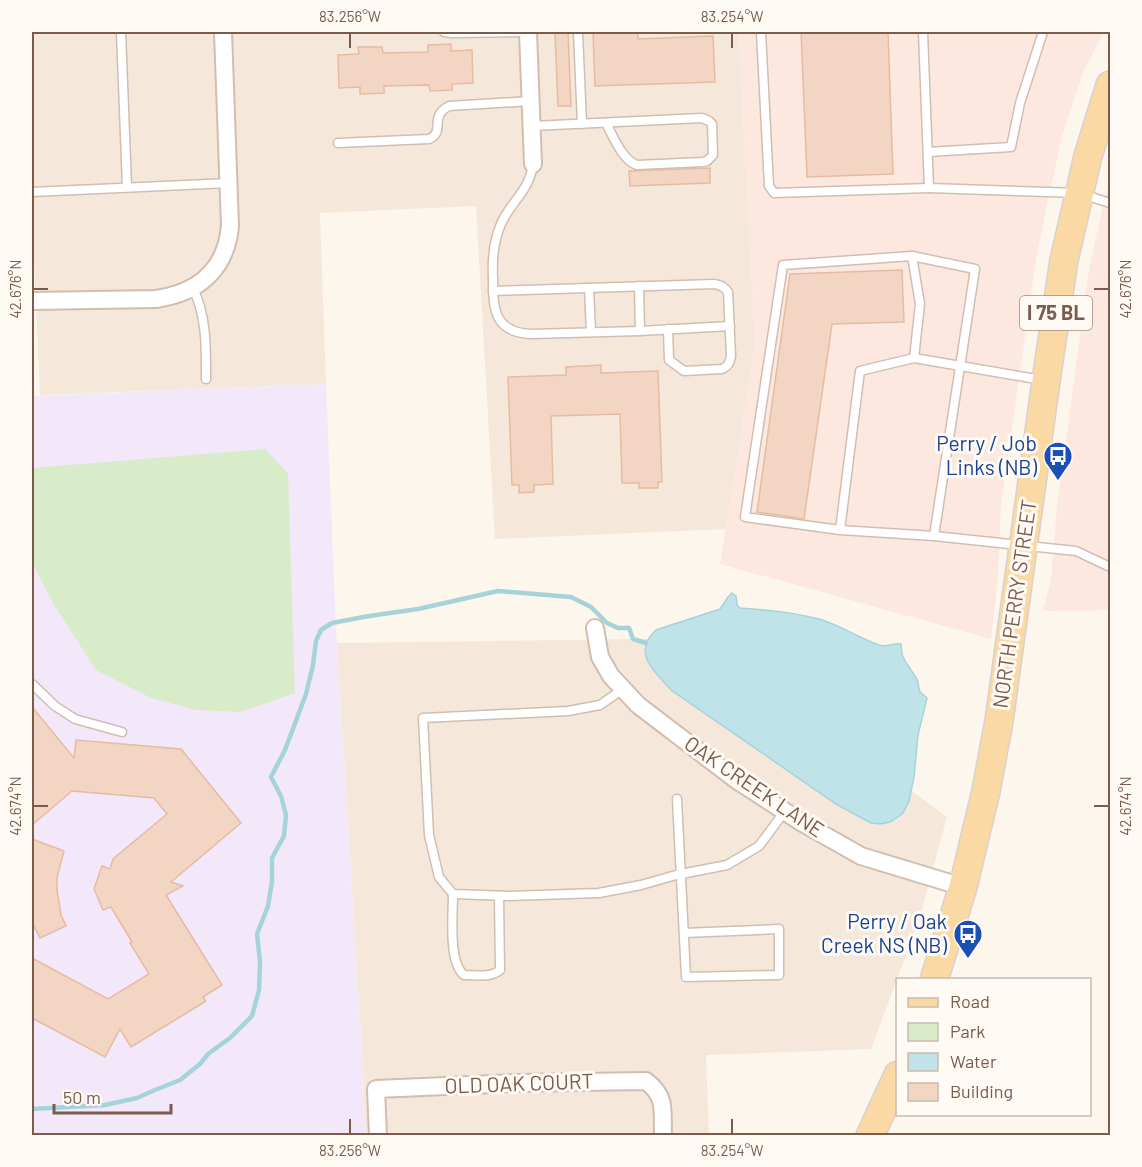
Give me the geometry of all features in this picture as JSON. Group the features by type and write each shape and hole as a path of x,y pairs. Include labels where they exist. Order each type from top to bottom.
{"main road":[{"name":"NORTH PERRY STREET","path":"935,978 963,887 993,756 1064,260 1079,193 1110,85"},
{"path":"870,1136 896,1077"}],"street":[{"path":"32,301 156,299 177,295 194,288 217,266 227,247 230,226 223,32"},
{"path":"528,32 533,164"},
{"name":"OAK CREEK LANE","path":"595,628 600,657 611,676 646,712 735,779 801,822 861,856 963,887"},
{"name":"OLD OAK COURT","path":"378,1136 376,1089 646,1081 656,1088 662,1099 663,1136"}],"lane":[{"path":"121,32 127,187"},
{"path":"444,32 521,32"},
{"path":"578,32 582,124"},
{"path":"761,32 769,186 774,193 929,188 1079,193 1110,203"},
{"path":"923,32 929,188"},
{"path":"928,152 1011,147 1020,103 1043,32"},
{"path":"338,143 429,139 433,138 437,132 440,112 449,106 531,101"},
{"path":"531,126 702,117 709,121 713,128 713,155 703,162 633,164 626,159 606,123"},
{"path":"533,164 528,183 504,218 497,235 493,257 493,303 498,317 506,326 517,332 532,334 730,326"},
{"path":"32,192 229,183"},
{"path":"912,256 920,304 914,358"},
{"path":"934,536 975,269 912,256 783,265 746,517 840,530 934,536 1076,551 1110,567"},
{"path":"493,291 714,284 720,285 728,292 732,356 727,366 716,370 684,371 669,360 668,329"},
{"path":"639,286 640,331"},
{"path":"194,288 203,315 206,336 206,380"},
{"path":"589,288 591,332"},
{"path":"840,530 860,371 914,358 1046,381"},
{"path":"32,684 55,706 75,719 122,732"},
{"path":"499,896 500,970 493,975 464,975 459,971 453,953 453,894 440,877 429,834 423,718 568,711 600,705 623,688"},
{"path":"677,799 686,977 779,975 779,929 684,933"},
{"path":"453,894 499,896 599,893 727,865 759,846 785,812"}],"shaded area":[{"path":"32,32 739,32 755,346 726,529 495,539 476,206 320,213 326,384 40,395 32,214"},
{"path":"739,32 1104,32 1084,70 1062,136 1035,267 1001,505 998,578 991,639 720,564 755,346"},
{"path":"1110,181 1110,610 1043,611 1051,580 1057,507 1089,270"},
{"path":"326,384 336,630 363,1068 365,1135 32,1135 32,396"},
{"path":"705,638 947,817 919,920 871,1049 706,1055 709,1135 365,1135 363,1068 337,643"}],"green space":[{"path":"265,449 288,473 295,693 240,712 196,710 151,698 96,670 54,605 32,562 32,468"}],"water":[{"path":"732,593 736,596 737,605 740,608 819,619 879,645 901,644 905,661 917,679 920,692 927,698 918,735 909,801 903,813 898,817 890,822 871,823 836,804 671,690 653,669 648,662 646,647 649,638 656,630 720,609"}],"building":[{"path":"593,32 638,32 638,39 713,36 715,82 595,86"},
{"path":"801,32 888,32 893,174 807,177"},
{"path":"555,33 568,33 571,106 558,106"},
{"path":"451,44 451,51 472,50 473,83 452,84 452,90 430,91 429,85 384,86 384,93 360,94 360,87 339,88 338,55 359,54 358,47 382,47 383,53 428,52 428,45"},
{"path":"710,168 710,183 630,186 629,171"},
{"path":"902,270 904,322 832,324 804,519 757,512 790,274"},
{"path":"601,365 601,373 658,371 662,482 658,482 658,488 639,488 639,483 622,483 620,414 551,416 553,484 534,485 534,492 519,493 519,485 512,485 508,377 566,375 566,367"},
{"path":"32,707 74,758 76,740 181,749 241,823 171,882 183,886 166,895 222,985 203,997 206,1001 131,1047 120,1029 105,1057 32,1018 32,958 108,999 149,974 111,907 103,910 94,889 102,866 110,869 113,859 167,814 154,798 72,791 32,825"},
{"path":"32,839 64,851 57,877 57,890 61,915 66,926 40,938 32,922"}],"waterway":[{"path":"32,1109 105,1105 137,1098 180,1080 200,1064 208,1054 230,1038 252,1016 259,990 260,962 257,934 268,906 272,882 272,858 284,836 286,815 281,796 271,777 285,750 306,694 316,641 321,630 332,623 418,609 498,591 571,597 591,607 607,623 618,628 629,628 633,639 646,643"}],"place":[{"name":"Perry / Job Links (NB)","path":"1058,482"},
{"name":"Perry / Oak Creek NS (NB)","path":"968,960"}]}
